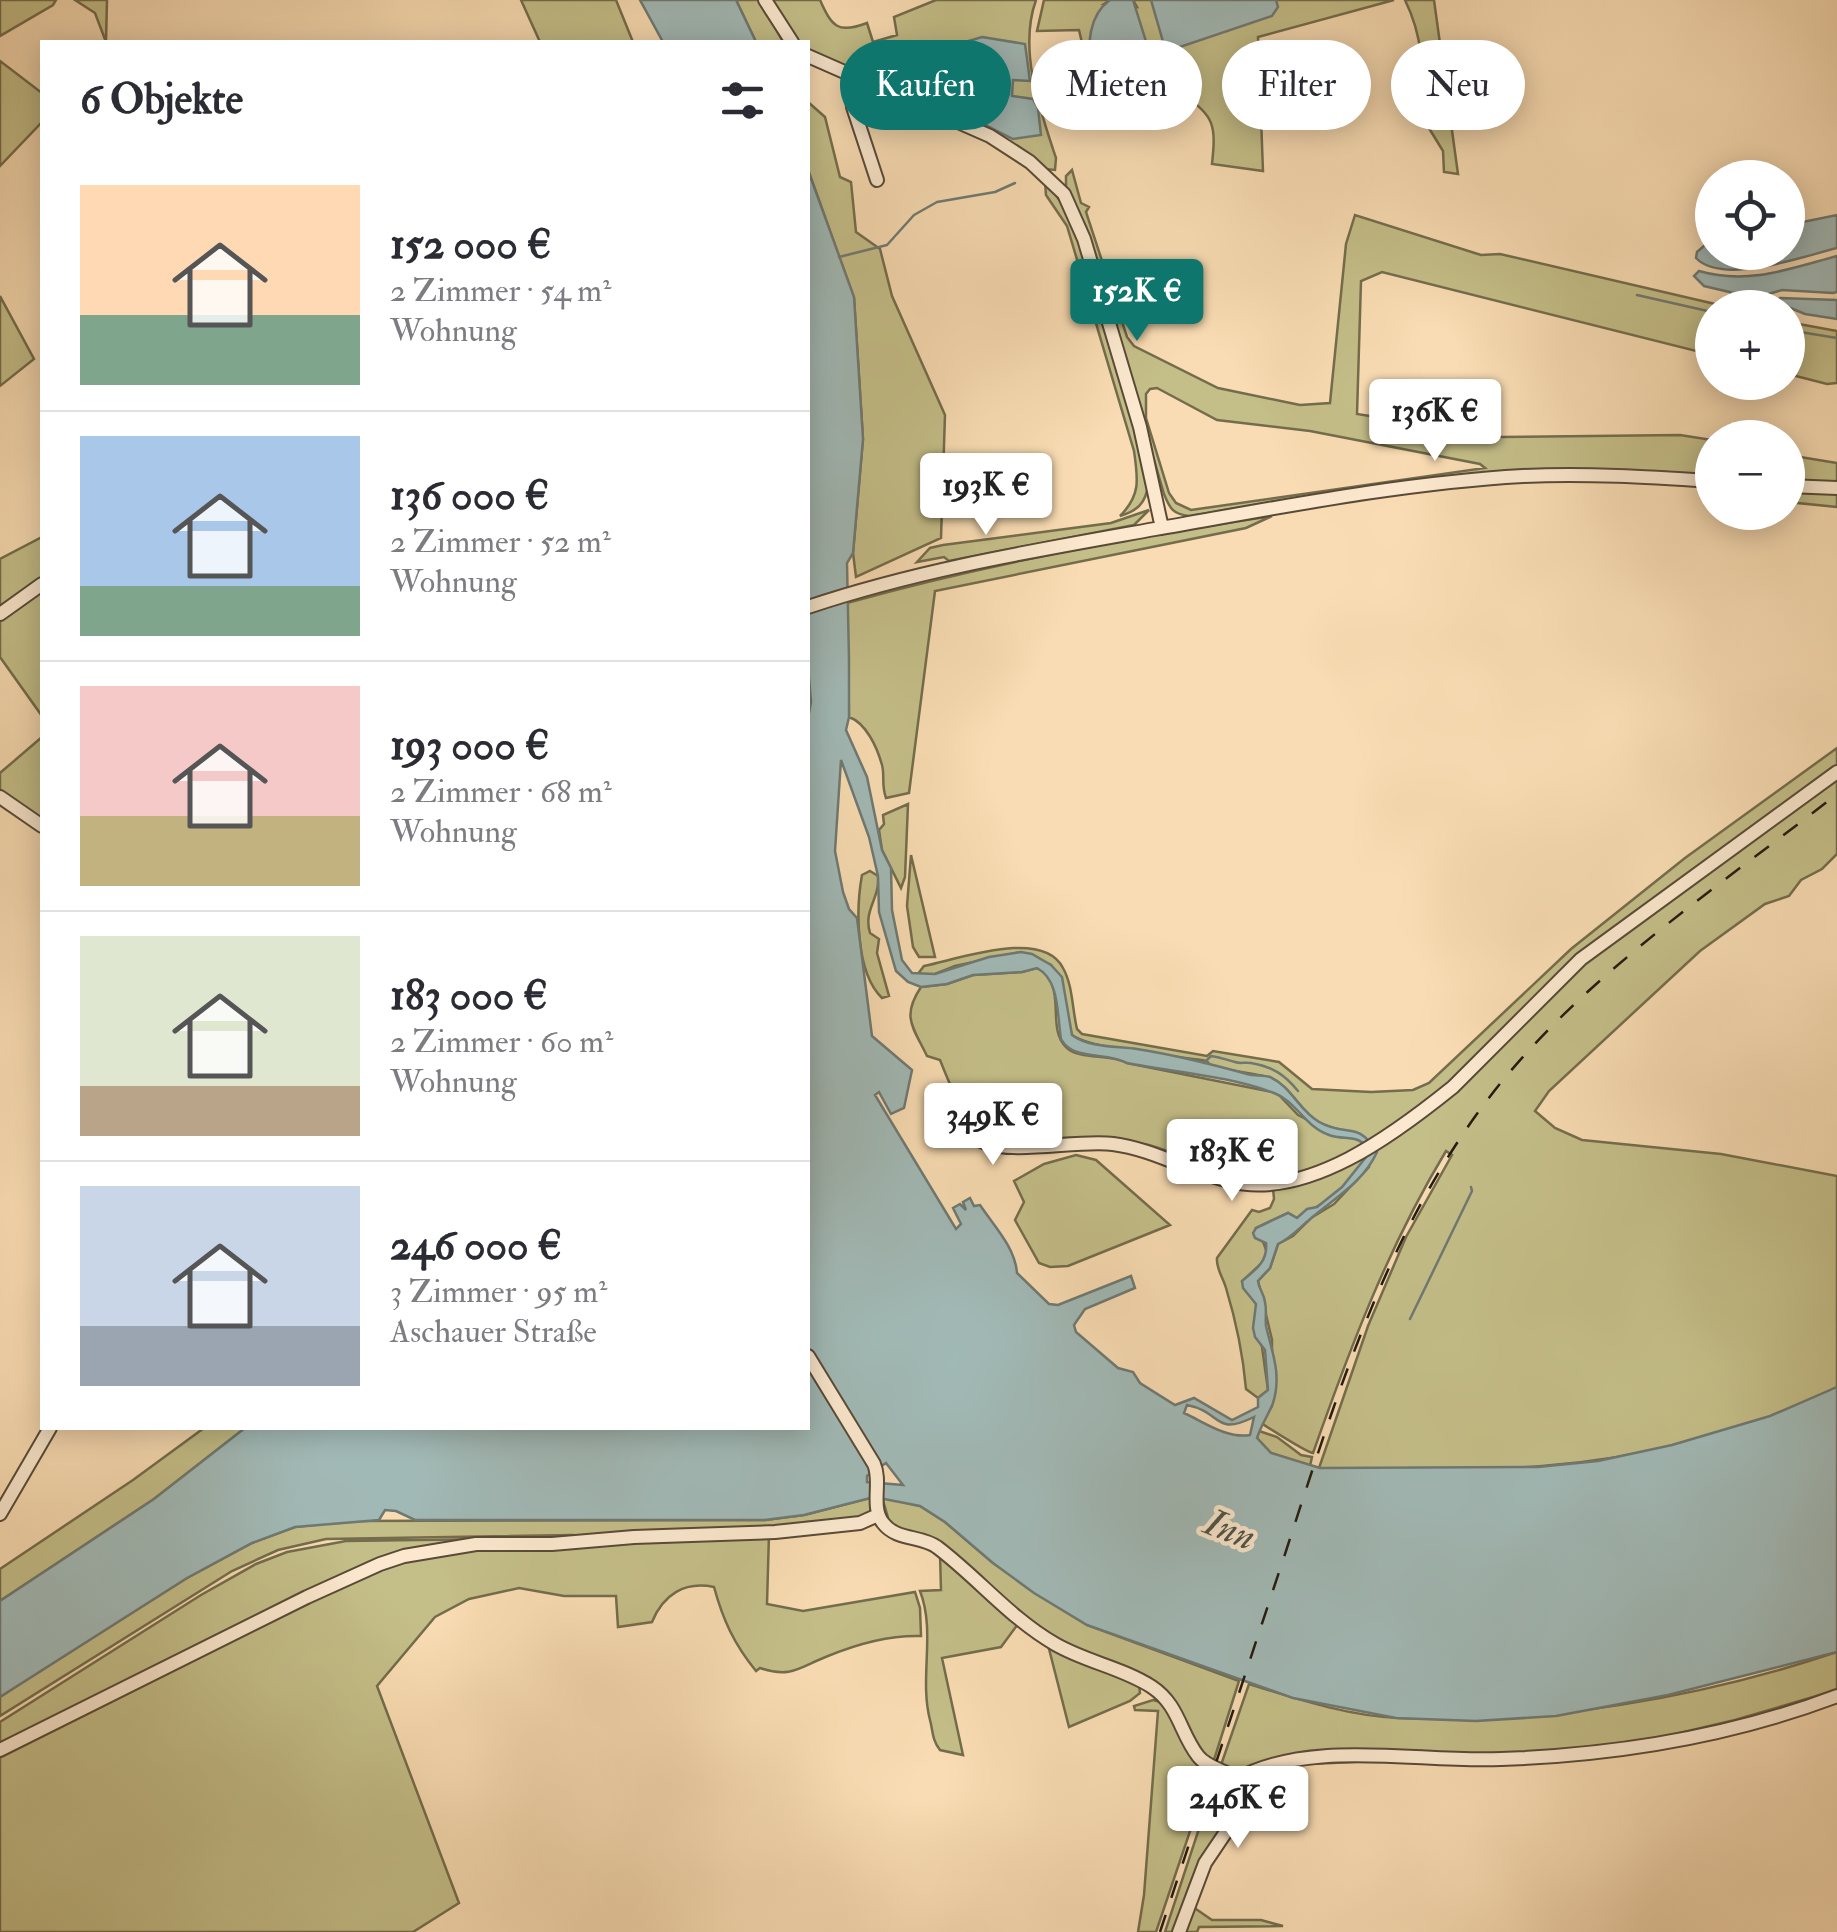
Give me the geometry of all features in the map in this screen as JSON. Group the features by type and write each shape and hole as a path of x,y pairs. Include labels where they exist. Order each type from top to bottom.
{"street":[{"path":"765,0 791,40"},
{"path":"810,57 840,72"},
{"path":"861,130 877,180"},
{"path":"974,130 1014,150 1054,182 1070,204 1084,238 1140,427 1162,528"},
{"path":"810,606 935,571 1272,508 1495,478 1590,475 1695,480"},
{"path":"1805,487 1837,488"},
{"path":"0,614 40,585"},
{"path":"940,1092 973,1135 996,1147 1120,1145 1247,1185 1300,1178 1378,1141 1453,1087 1548,988 1594,948 1837,772"},
{"path":"0,797 40,825"},
{"path":"810,1359 878,1472 878,1514 886,1526 897,1534 936,1547 1004,1608 1053,1644 1162,1694 1174,1708 1200,1759 1237,1779 1243,1792 1240,1811 1206,1863 1179,1932"},
{"path":"0,1514 49,1430"},
{"path":"0,1750 362,1571 404,1556 476,1544 552,1544 775,1532 860,1522 878,1514"},
{"path":"1237,1779 1252,1772 1338,1756 1498,1760 1621,1751 1718,1732 1837,1696"}],"shaded area":[{"path":"0,0 56,0 0,36"},
{"path":"75,0 107,0 106,40 105,40 95,13"},
{"path":"521,0 616,0 632,40 539,40"},
{"path":"736,0 760,0 782,40 755,40"},
{"path":"771,0 820,0 837,26 849,28 867,23 872,40 840,40 840,66 810,50 810,40 798,40 788,31"},
{"path":"936,0 1036,0 1029,39 1031,130 1047,130 1056,158 1055,170 1045,169 967,130 1011,130 1011,40 880,40 897,35 894,17"},
{"path":"1044,0 1110,0 1104,4 1137,7 1133,0 1394,0 1258,40 1222,40 1222,130 1261,130 1263,171 1212,164 1213,131 1202,109 1202,40 1081,40 1079,30 1037,31"},
{"path":"1405,0 1434,0 1440,40 1418,40"},
{"path":"0,61 40,91 40,124 0,166"},
{"path":"810,104 825,117 840,177 851,182 856,232 880,249 892,296 945,415 941,538 856,577 853,553 863,439 854,298 810,176"},
{"path":"1430,130 1452,130 1458,174 1444,172 1443,151"},
{"path":"1072,170 1081,203 1089,207 1086,212 1127,337 1134,346 1218,388 1300,405 1330,403 1346,244 1355,215 1481,255 1500,254 1695,299 1695,351 1382,272 1361,281 1357,414 1500,437 1695,437 1695,475 1602,471 1278,501 1189,516 1179,514 1164,494 1086,227 1066,190 1066,176","holes":["1157,388 1217,420 1310,431 1480,464 1485,468 1191,510 1176,503 1169,493 1146,418 1146,394"]},
{"path":"1045,181 1066,211 1087,261 1148,485 1140,505 1120,516 1132,501 1136,486 1134,451 1067,226 1046,195"},
{"path":"0,296 34,359 0,386"},
{"path":"1805,325 1837,331 1837,383 1805,378"},
{"path":"1805,458 1837,463 1837,483 1805,482"},
{"path":"1805,491 1837,492 1837,507 1805,504"},
{"path":"1149,510 1134,525 949,561 944,557 917,562 930,548 943,545 1111,523"},
{"path":"1272,516 1246,528 935,591 909,793 886,798 882,765 874,743 861,724 849,717 847,603 1058,553"},
{"path":"40,538 40,583 0,611 0,559"},
{"path":"40,588 40,713 0,657 0,617"},
{"path":"40,739 40,820 0,794 0,773"},
{"path":"1837,748 1837,767 1575,968 1837,776 1837,854 1822,869 1801,880 1789,896 1765,904 1700,951 1549,1091 1535,1111 1555,1128 1582,1140 1721,1154 1837,1176 1837,1387 1768,1417 1694,1441 1617,1457 1542,1466 1319,1468 1368,1326 1406,1237 1452,1155 1446,1151 1388,1261 1313,1453 1261,1423 1272,1406 1272,1340 1258,1281 1270,1268 1278,1244 1334,1204 1369,1167 1369,1141 1319,1122 1282,1085 1267,1077 1220,1068 1205,1061 1096,1044 1072,1035 1051,965 1021,952 917,975 924,966 978,953 1038,950 1053,956 1063,968 1077,1029 1082,1034 1207,1056 1213,1051 1279,1062 1312,1089 1413,1090 1429,1083 1571,949 1685,858"},
{"path":"908,804 905,877 901,888 882,850 879,830 884,824 883,815"},
{"path":"911,855 935,957 919,957 913,947 907,906"},
{"path":"870,871 878,876 868,925 870,933 879,939 877,953 889,996 882,998 867,972 860,939 862,875"},
{"path":"1037,968 1052,984 1060,1039 1072,1051 1277,1093 1298,1115 1366,1144 1299,1175 1258,1181 1226,1175 1134,1142 1081,1138 1020,1141 990,1134 965,1112 940,1060 927,1056 911,1022 912,1006 921,987 973,975"},
{"path":"1370,1152 1326,1201 1297,1218 1288,1213 1256,1228 1266,1258 1242,1282 1256,1304 1268,1390 1258,1398 1246,1389 1236,1325 1217,1258 1252,1210 1270,1208 1273,1188"},
{"path":"1076,1155 1096,1160 1170,1225 1068,1266 1039,1263 1015,1220 1024,1202 1014,1181 1044,1164"},
{"path":"201,1430 242,1430 154,1499 0,1601 0,1569"},
{"path":"1259,1431 1277,1437 1301,1455 1312,1457 1310,1466 1271,1453 1257,1438"},
{"path":"874,1497 869,1515 838,1523 807,1522 798,1527 588,1539 573,1535 326,1539 278,1550 232,1571 0,1716 0,1697 19,1684 187,1578 252,1543 295,1527 350,1521 765,1520 804,1515"},
{"path":"882,1497 920,1506 993,1563 1087,1625 1239,1681 1213,1763 1201,1753 1176,1703 1044,1633 943,1547 903,1532 889,1521"},
{"path":"769,1534 767,1604 803,1611 915,1592 921,1636 862,1644 780,1672 760,1668 756,1671 730,1631 714,1587 684,1588 662,1604 652,1622 618,1627 616,1596 564,1596 519,1588 469,1599 435,1617 377,1686 459,1903 413,1932 0,1932 0,1752 351,1577 439,1550"},
{"path":"571,1538 410,1553 0,1748 0,1722 201,1595 256,1564 287,1552 346,1541"},
{"path":"940,1554 1018,1624 1001,1647 942,1658 963,1755 940,1750 927,1704 927,1623 920,1591 941,1590"},
{"path":"1048,1645 1139,1685 1140,1693 1069,1727"},
{"path":"1837,1652 1837,1690 1654,1739 1544,1753 1230,1768 1221,1765 1249,1684 1323,1706 1380,1717 1509,1717 1676,1695"},
{"path":"1153,1700 1164,1703 1210,1772 1156,1932 1138,1932 1158,1711 1135,1710 1134,1706"},
{"path":"1217,1774 1229,1780 1238,1794 1235,1805 1195,1872 1174,1932 1165,1932"},
{"path":"1193,1907 1212,1920 1261,1920 1283,1926 1199,1927 1197,1932 1186,1932"}],"water":[{"path":"640,0 736,0 755,40 662,40"},
{"path":"1110,0 1133,0 1146,40 1091,40 1103,6"},
{"path":"1151,0 1276,0 1278,7 1272,16 1201,40 1163,40"},
{"path":"1011,42 1025,44 1030,81 1013,80 1012,96 1031,99 1031,130 1040,130 1041,135 1013,139 995,130 1011,130"},
{"name":"Inn","path":"810,176 854,297 863,439 853,553 847,563 846,730 867,777 882,850 891,868 892,910 902,960 912,973 935,974 989,957 1032,954 1062,977 1072,1035 1079,1039 1270,1077 1319,1122 1357,1132 1370,1142 1377,1152 1364,1173 1278,1244 1270,1268 1258,1281 1277,1383 1273,1403 1257,1438 1271,1453 1320,1468 1538,1467 1598,1461 1672,1445 1770,1416 1837,1387 1837,1652 1668,1695 1556,1716 1476,1721 1396,1718 1293,1698 1087,1625 1034,1593 920,1506 874,1497 804,1515 765,1520 415,1520 385,1510 379,1520 295,1527 252,1543 187,1578 0,1697 0,1601 154,1499 242,1430 810,1430","holes":["841,760 869,837 878,876 879,912 896,971 908,982 921,987 973,975 1037,968 1054,990 1061,1039 1074,1051 1257,1087 1282,1097 1321,1131 1366,1146 1370,1152 1342,1187 1317,1207 1307,1209 1297,1218 1288,1213 1253,1233 1266,1243 1263,1260 1242,1281 1256,1304 1253,1328 1265,1350 1268,1390 1258,1398 1258,1407 1232,1420 1194,1398 1175,1405 1140,1383 1133,1372 1118,1368 1076,1332 1074,1325 1085,1309 1135,1288 1131,1276 1058,1305 1049,1304 1017,1273 1003,1237 980,1205 974,1206 970,1198 963,1202 966,1210 960,1204 953,1208 961,1224 956,1229 875,1095 879,1092 891,1114 904,1108 912,1070 872,1036 857,918 843,892 835,851","1187,1405 1224,1424 1254,1417 1250,1435 1216,1429 1184,1413","886,1463 903,1485 867,1482 867,1476"]},
{"path":"1837,215 1837,248 1805,257 1805,222"},
{"path":"1837,256 1837,292 1721,290 1704,286 1694,276 1699,271 1752,276 1805,270 1805,265"},
{"path":"1805,299 1837,300 1837,319 1805,314"}],"waterway":[{"path":"839,257 887,245 914,215 937,202 995,192 1015,183"},
{"path":"1637,295 1695,308"},
{"path":"1805,333 1837,338"},
{"path":"1204,1063 1211,1056 1266,1067 1298,1091"},
{"path":"1410,1319 1471,1187"}],"railway":[{"path":"1160,1932 1348,1368 1398,1249 1427,1192 1499,1085 1575,1004 1659,930 1837,794"}]}
